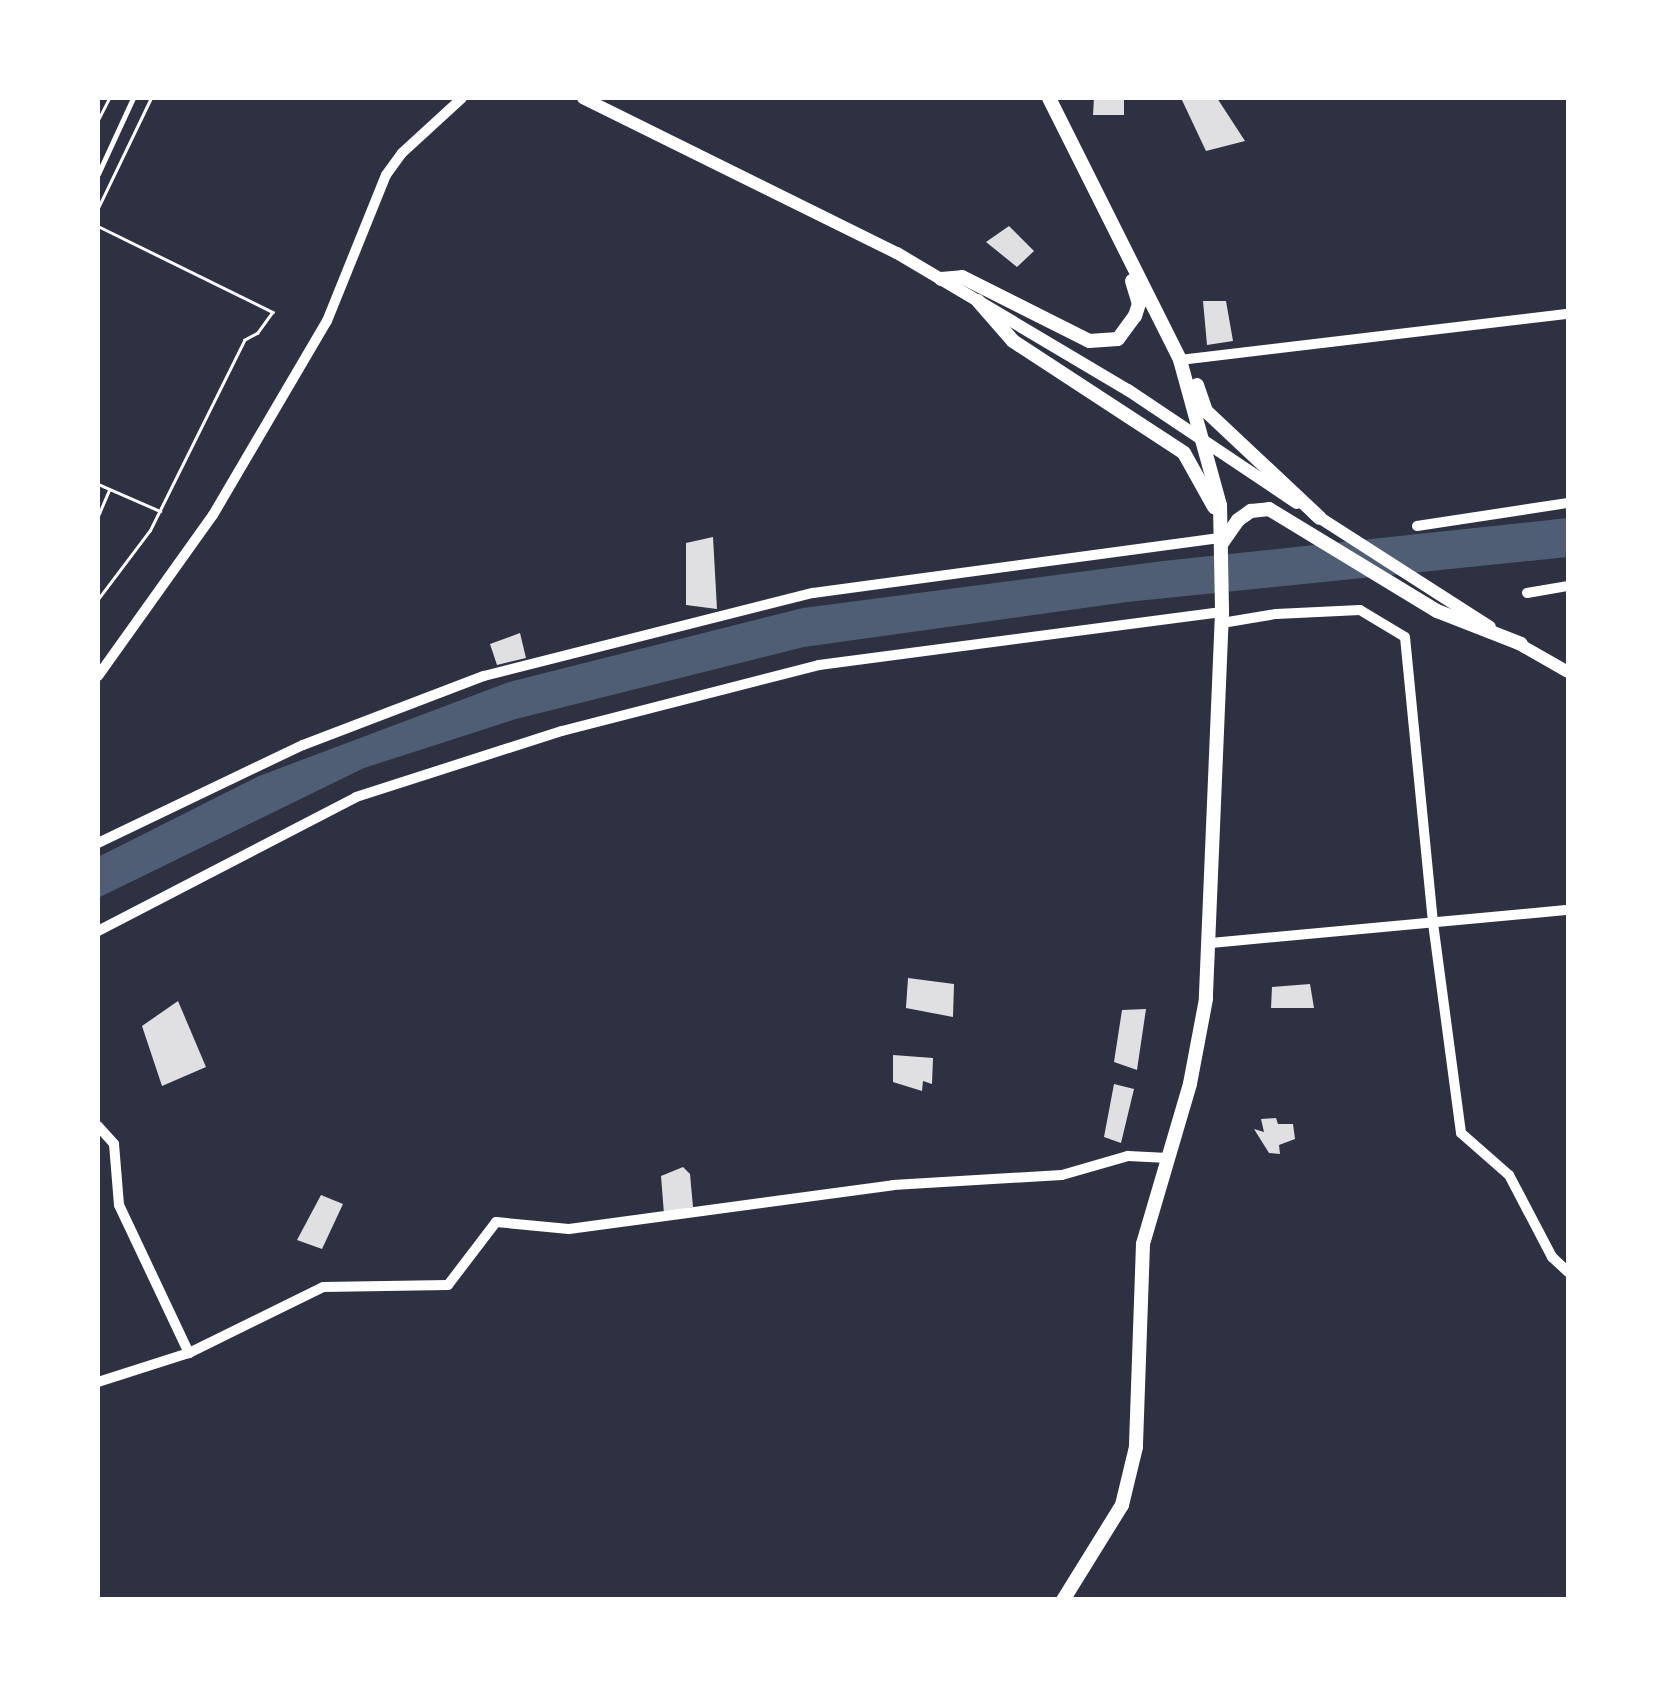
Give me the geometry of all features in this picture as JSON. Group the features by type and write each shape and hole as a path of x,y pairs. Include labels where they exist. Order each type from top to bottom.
{"main road":[{"path":"1049,98 1132,266 1184,360 1206,411 1320,518"},
{"path":"941,279 962,277 1089,341 1118,339 1139,304 1090,184"},
{"path":"978,301 1013,341 1184,453 1220,522"},
{"path":"1063,1600 1109,1531 1130,1478 1138,1419 1140,1263 1200,1034 1211,943 1222,543 1204,440 1184,360"},
{"path":"1222,543 1238,520 1251,511 1269,509 1521,644"}],"street":[{"path":"98,676 213,516 327,320 386,176 402,154 462,98"},
{"path":"583,98 716,161 941,279 1204,440 1442,605"},
{"path":"1184,360 1568,314"},
{"path":"1418,526 1568,503"},
{"path":"98,843 303,745 484,676 813,594 1222,543"},
{"path":"1527,593 1568,586"},
{"path":"98,931 356,797 562,731 819,666 1222,617 1360,610 1405,637 1433,923 1460,1134 1509,1175 1552,1257 1568,1272"},
{"path":"1521,644 1568,672"},
{"path":"1211,943 1568,910"},
{"path":"98,1126 114,1144 120,1205 189,1353"},
{"path":"98,1382 189,1353 323,1287 448,1285 496,1222 568,1230 893,1185 1062,1175 1128,1156 1168,1158"}],"lane":[{"path":"98,174 133,98"}],"path":[{"path":"98,118 109,98"},
{"path":"98,208 151,98"},
{"path":"98,226 273,312 258,333 244,340 160,511 98,600"},
{"path":"98,484 160,511"},
{"path":"98,516 110,489"}],"water":[{"path":"1568,518 1568,557 1127,602 804,647 516,719 364,768 98,898 98,857 259,776 509,682 803,608 1163,561"}],"building":[{"path":"1094,98 1124,98 1124,115 1093,115"},
{"path":"1181,98 1217,98 1245,141 1206,151"},
{"path":"1009,226 1034,251 1017,267 986,242"},
{"path":"1203,301 1226,301 1233,341 1207,345"},
{"path":"713,537 717,609 686,605 686,543"},
{"path":"520,633 526,658 497,665 490,644"},
{"path":"908,978 954,984 953,1017 906,1008"},
{"path":"1310,984 1314,1008 1271,1008 1272,987"},
{"path":"178,1001 206,1067 162,1086 142,1026"},
{"path":"1146,1009 1137,1070 1114,1062 1122,1010"},
{"path":"893,1055 933,1058 932,1084 923,1081 922,1091 893,1082"},
{"path":"1114,1084 1134,1089 1121,1143 1104,1137"},
{"path":"1276,1118 1278,1124 1293,1124 1295,1139 1279,1145 1280,1154 1269,1153 1254,1129 1264,1132 1261,1119"},
{"path":"683,1167 690,1174 693,1207 664,1214 661,1176"},
{"path":"321,1195 343,1204 322,1249 297,1240"}]}
